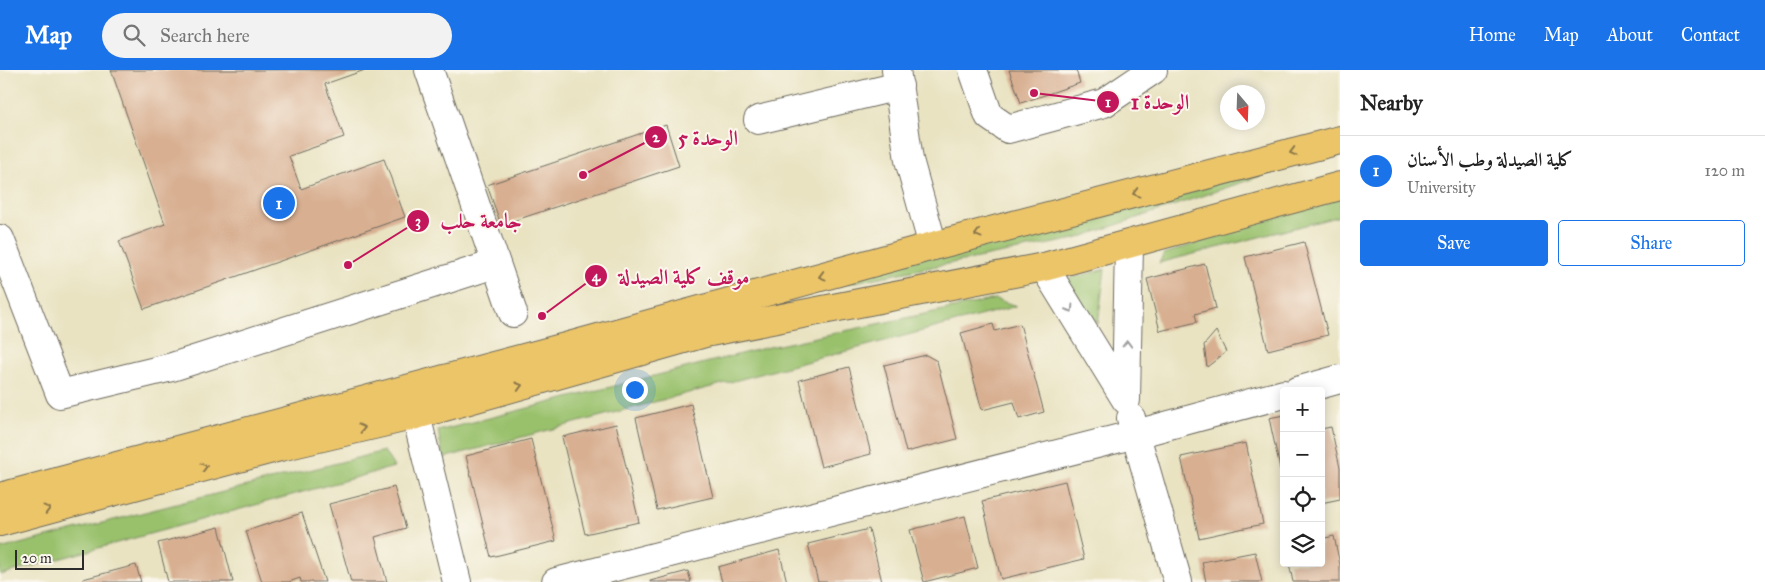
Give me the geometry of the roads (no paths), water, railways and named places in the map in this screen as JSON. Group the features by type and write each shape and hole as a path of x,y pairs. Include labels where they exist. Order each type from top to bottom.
{"main road":[{"path":"0,497 569,346 933,246 1340,140"},
{"path":"0,522 280,447 416,415 705,333 1044,267 1340,186"}],"street":[{"path":"429,70 512,313"},
{"path":"973,70 988,116 1008,128 1104,102 1153,70"},
{"path":"758,120 898,78 909,160 933,246"},
{"path":"0,239 60,394 172,367 495,264"},
{"path":"1126,400 1129,245"},
{"path":"1044,267 1126,400 1178,582"},
{"path":"1311,387 1340,379"},
{"path":"556,582 1136,434 1280,395"},
{"path":"416,415 457,582"}],"place":[{"name":"الوحدة 1","path":"1034,93"},
{"name":"الوحدة 5","path":"583,175"},
{"name":"كلية الصيدلة وطب الأسنان","path":"279,203"},
{"name":"جامعة حلب","path":"348,265"},
{"name":"موقف كلية الصيدلة","path":"542,316"}]}
